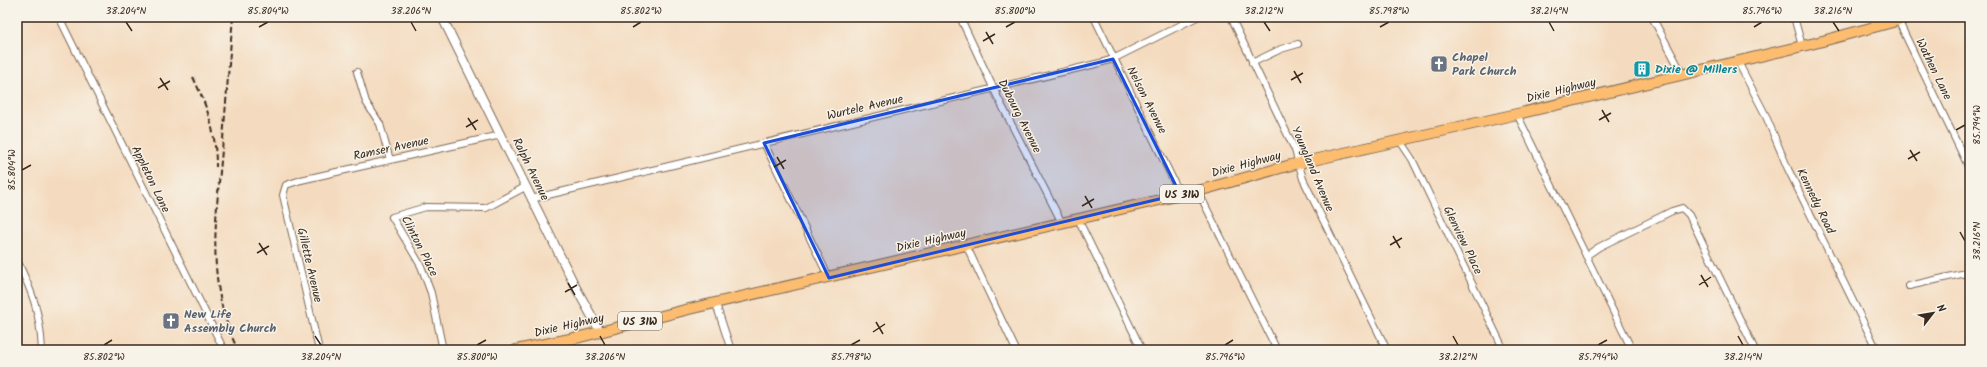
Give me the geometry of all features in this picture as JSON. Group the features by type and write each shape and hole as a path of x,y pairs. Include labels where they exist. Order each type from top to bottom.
{"main road":[{"name":"Dixie Highway","path":"516,350 580,337 600,331 1198,191 1299,164 1517,114 1737,60 1802,46 1911,17"}],"street":[{"name":"Appleton Lane","path":"59,17 224,350"},
{"name":"Ralph Avenue","path":"442,17 531,199 586,307 600,331"},
{"name":"Dubourg Avenue","path":"960,17 994,89 1062,223"},
{"name":"Nelson Avenue","path":"1094,17 1180,194"},
{"name":"Wurtele Avenue","path":"531,199 1114,59 1197,17"},
{"name":"Youngland Avenue","path":"1231,17 1295,150 1303,179 1387,350"},
{"path":"1652,17 1682,73"},
{"path":"1794,17 1802,46"},
{"name":"Wathen Lane","path":"1898,20 1970,170"},
{"path":"1252,63 1298,44"},
{"name":"Kennedy Road","path":"1737,60 1765,114 1788,169 1877,350"},
{"path":"357,72 366,102 380,124 390,160"},
{"path":"1517,114 1632,350"},
{"name":"Ramser Avenue","path":"286,186 301,180 501,135"},
{"name":"Glenview Place","path":"1400,141 1412,159 1504,350"},
{"path":"764,143 830,278"},
{"name":"Gillette Avenue","path":"286,186 283,195 319,350"},
{"name":"Clinton Place","path":"443,350 429,286 421,266 392,217 426,207 486,208 525,187"},
{"path":"1198,191 1277,350"},
{"path":"1586,256 1612,240 1672,211 1682,208 1689,215 1755,350"},
{"path":"1078,219 1142,350"},
{"path":"966,245 1016,350"},
{"path":"17,260 32,290 38,308 42,350"},
{"path":"1909,286 1970,272"},
{"path":"716,304 731,350"}],"highlighted area":[{"path":"1113,59 1180,194 829,278 764,143"}],"railway":[{"path":"233,17 217,202 215,252 221,301 228,325 238,350"},
{"path":"193,77 207,110 213,131 216,167"}],"place":[{"name":"Chapel Park Church","path":"1439,64"},
{"name":"Dixie @ Millers","path":"1642,69"},
{"name":"New Life Assembly Church","path":"171,321"}]}
